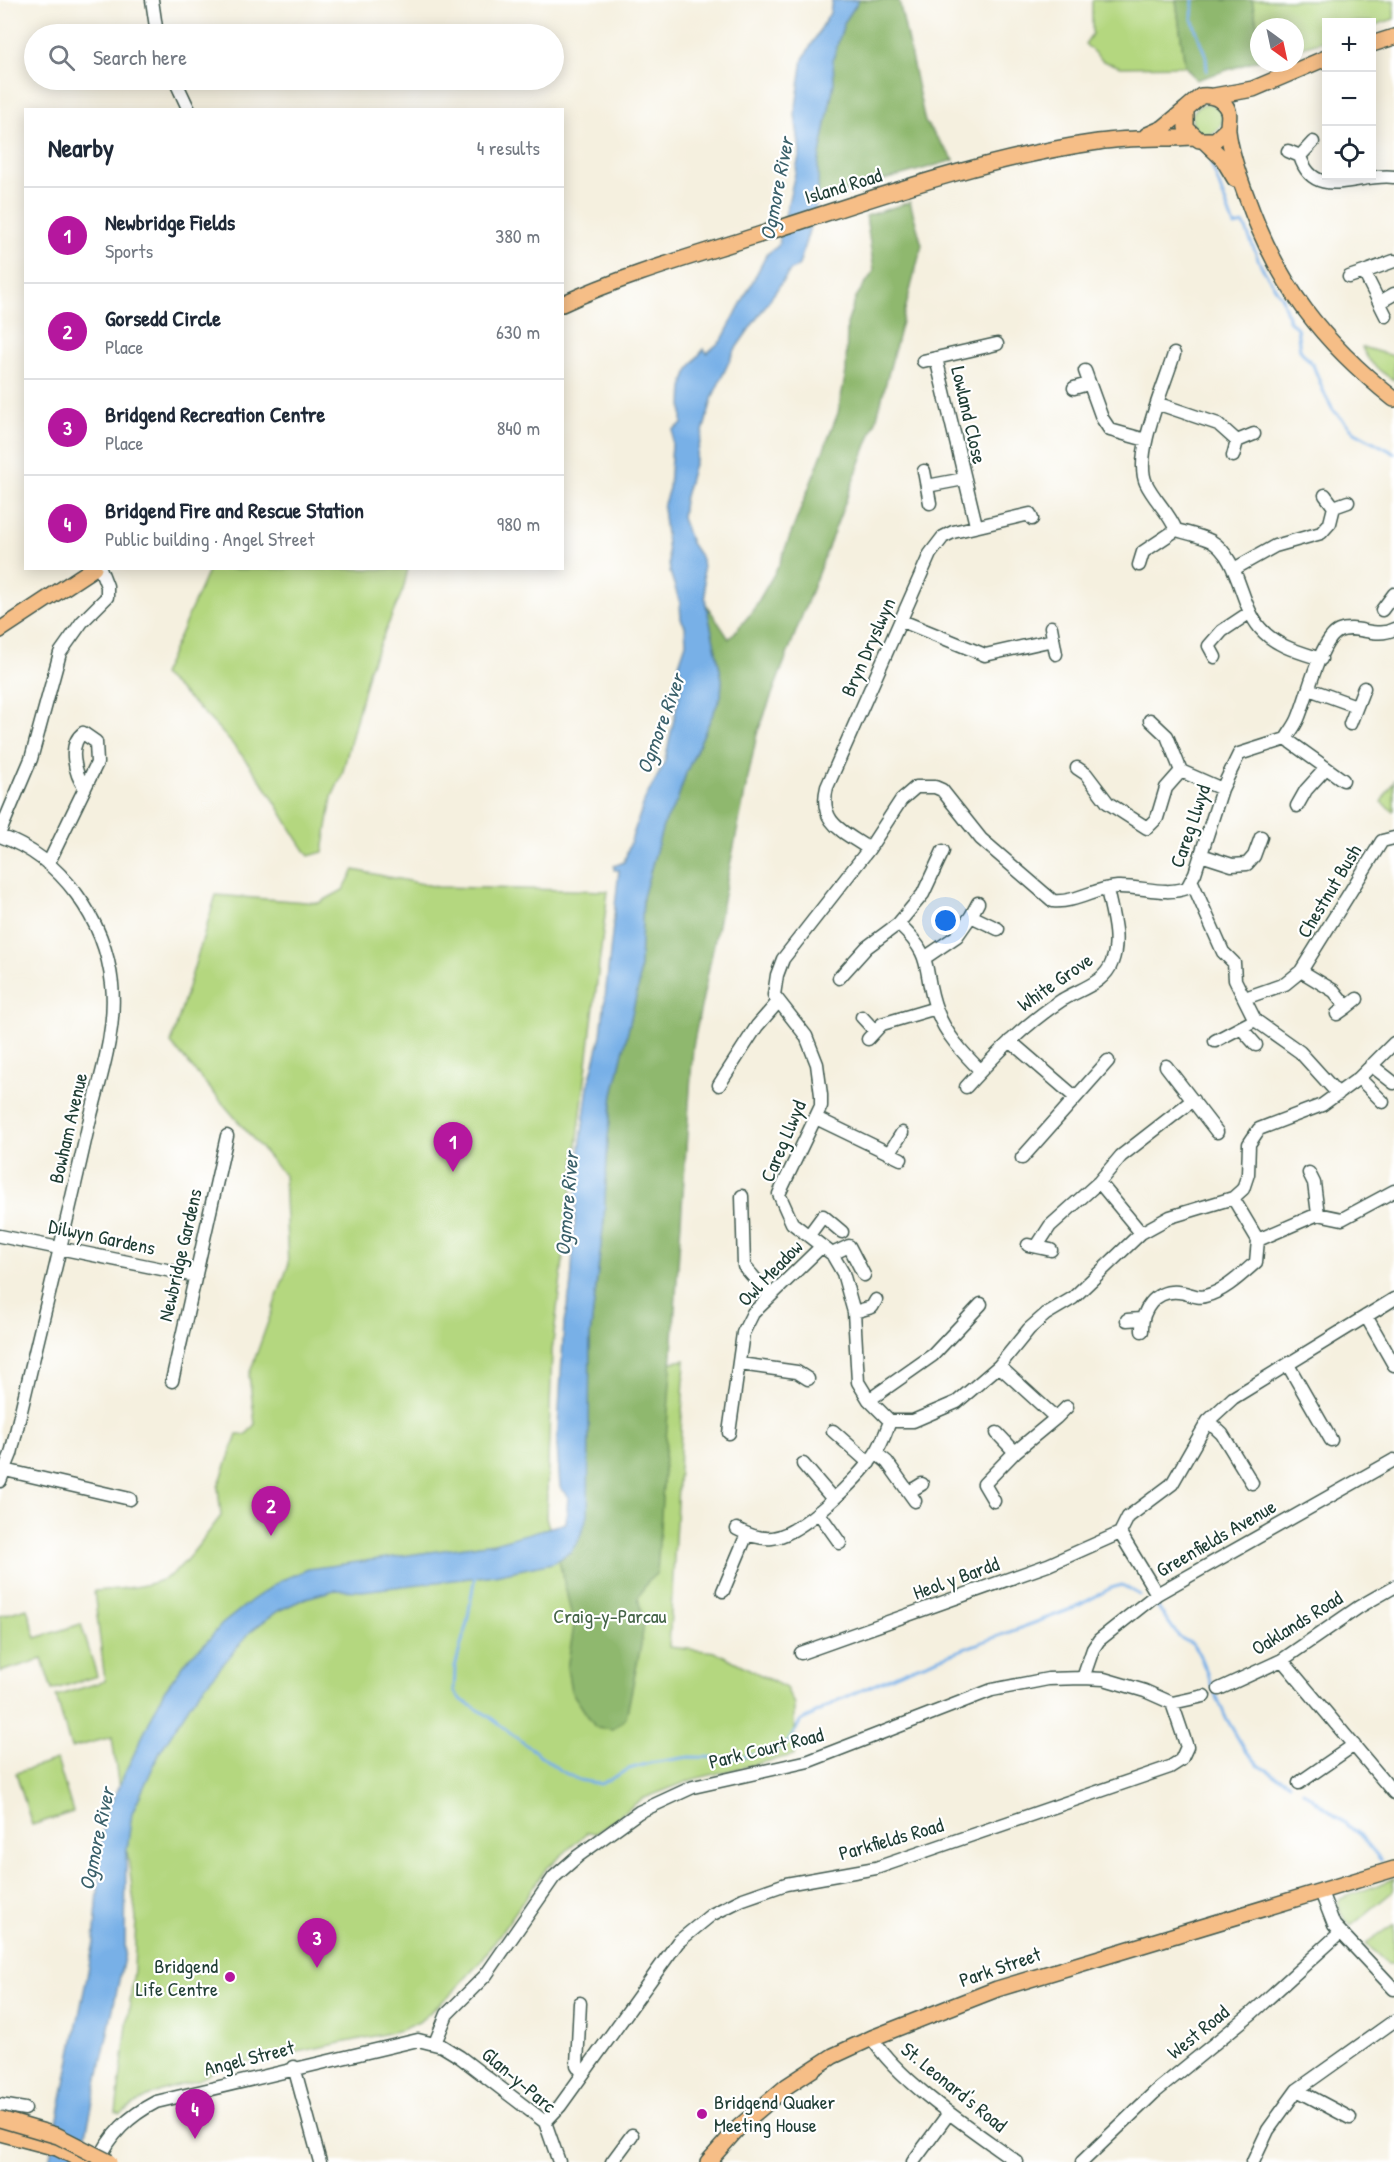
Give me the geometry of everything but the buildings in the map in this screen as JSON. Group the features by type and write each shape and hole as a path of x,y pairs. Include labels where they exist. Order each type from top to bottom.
{"main road":[{"path":"1376,43 1394,38"},
{"path":"1322,60 1253,89 1195,99 1186,109 1184,122 1199,139 1223,159 1247,199 1271,255 1313,322 1355,369 1394,399"},
{"path":"1199,139 1215,140 1253,89"},
{"path":"1214,96 1225,104 1247,199"},
{"name":"Island Road","path":"1144,136 1163,128 1186,109"},
{"name":"Island Road","path":"564,303 697,254 824,213 998,162 1098,142 1144,136 1199,139"},
{"path":"0,630 91,570"},
{"name":"Park Street","path":"708,2162 739,2127 787,2086 833,2056 872,2037 997,1989 1394,1869"},
{"path":"0,2120 58,2136 109,2162"},
{"path":"0,2133 57,2148 86,2162"}],"street":[{"path":"152,0 156,24"},
{"path":"180,90 188,108"},
{"path":"1313,142 1294,153 1310,175 1324,183 1369,176 1394,177"},
{"path":"1349,277 1394,261"},
{"path":"1364,272 1386,316"},
{"path":"1380,302 1394,294"},
{"name":"Lowland Close","path":"923,361 997,344"},
{"path":"1174,354 1146,440 1146,482 1169,513 1176,530 1212,542 1234,569 1250,613 1272,640 1290,649 1321,659"},
{"name":"Lowland Close","path":"936,358 976,525"},
{"path":"1074,388 1086,378 1102,418 1110,430 1146,440"},
{"path":"1159,404 1218,424 1237,441"},
{"path":"1237,441 1254,434"},
{"path":"1233,456 1237,441"},
{"path":"924,471 930,503"},
{"name":"Lowland Close","path":"927,486 964,479"},
{"path":"1325,495 1334,507"},
{"path":"1334,507 1348,501"},
{"path":"1234,569 1275,546 1321,533 1330,523 1334,507"},
{"name":"Bryn Dryslwyn","path":"869,849 830,820 823,802 827,787 930,554 953,531 1030,513"},
{"path":"1139,565 1143,552 1176,530"},
{"path":"0,834 31,759 60,653 82,622 107,597 107,586 101,570"},
{"path":"1382,610 1394,594"},
{"path":"1215,657 1209,646 1222,631 1250,613"},
{"path":"902,621 985,655 1052,633 1056,654"},
{"path":"1343,780 1286,739 1297,721 1328,641 1341,630 1354,629 1382,634 1394,629"},
{"path":"1350,724 1364,688"},
{"path":"1309,689 1356,706"},
{"path":"1150,720 1167,736 1181,771 1222,789"},
{"name":"Careg Llwyd","path":"890,1421 869,1400 858,1382 854,1312 843,1273 827,1250 792,1223 779,1194 821,1106 817,1064 806,1036 774,995 774,987 783,959 869,849 907,793 916,787 935,787 948,796 981,839 1017,868 1044,895 1062,901 1107,889 1130,887 1174,892 1187,888 1192,882 1222,789 1239,754 1286,739"},
{"path":"1077,768 1086,774 1108,803 1147,828 1157,818 1166,788 1181,771"},
{"path":"1297,806 1306,790 1326,768"},
{"path":"48,864 85,788"},
{"name":"Bowham Avenue","path":"0,834 31,851 48,864 76,894 96,927 107,956 113,1002 108,1045 3,1475"},
{"path":"1201,855 1232,864 1247,864 1254,856 1261,837"},
{"name":"Chestnut Bush","path":"1245,998 1285,984 1301,971 1382,842 1394,838"},
{"path":"839,978 867,947 898,924 923,894 943,851"},
{"path":"1192,882 1222,952 1234,963 1235,980 1255,1020 1299,1052 1338,1094"},
{"name":"White Grove","path":"966,1087 1010,1041 1041,1014 1099,980 1111,966 1115,938 1107,889"},
{"path":"926,957 957,936 978,903"},
{"path":"971,916 998,929"},
{"path":"898,924 921,947 926,957 936,1008 952,1039 981,1071"},
{"path":"1301,971 1334,991 1347,1007"},
{"path":"719,1085 757,1026 778,1002"},
{"path":"862,1017 871,1034 882,1024 936,1008"},
{"path":"1215,1041 1255,1020"},
{"path":"1241,1028 1256,1045"},
{"path":"1010,1041 1075,1097"},
{"path":"723,1591 742,1532 761,1538 774,1538 787,1533 818,1512 873,1458 890,1421 913,1421 957,1402 999,1366 1029,1329 1046,1314 1073,1298 1141,1233 1170,1217 1233,1198 1243,1189 1248,1174 1249,1144 1259,1129 1311,1110 1338,1094 1359,1078 1394,1043"},
{"path":"1022,1158 1108,1061"},
{"path":"1371,1065 1394,1083"},
{"path":"1166,1066 1217,1132"},
{"path":"1359,1078 1383,1102"},
{"path":"1051,1250 1033,1245 1050,1226 1099,1182 1121,1156 1193,1100"},
{"path":"816,1118 902,1159"},
{"path":"890,1152 902,1133"},
{"name":"Newbridge Gardens","path":"172,1381 227,1137"},
{"path":"1309,1173 1314,1183 1318,1215"},
{"path":"1099,1182 1141,1233"},
{"path":"1258,1240 1318,1215 1342,1219 1394,1191"},
{"path":"742,1196 744,1266 771,1296"},
{"path":"1127,1320 1142,1325 1149,1304 1161,1294 1177,1291 1203,1298 1230,1284 1256,1262 1258,1240 1233,1198"},
{"path":"809,1235 823,1216 842,1232"},
{"name":"Dilwyn Gardens","path":"0,1236 196,1276"},
{"path":"827,1250 849,1246 864,1275"},
{"name":"Owl Meadow","path":"729,1433 743,1333 753,1313 827,1250"},
{"name":"Heol y Bardd","path":"801,1653 1048,1565 1120,1533 1128,1517 1172,1484 1208,1421 1233,1398 1394,1299"},
{"path":"854,1312 872,1307 876,1300"},
{"path":"869,1400 933,1355 953,1333 964,1325 981,1304"},
{"path":"1366,1316 1394,1365"},
{"path":"740,1364 799,1368 808,1379"},
{"path":"1288,1365 1330,1440"},
{"path":"999,1366 1056,1418"},
{"path":"994,1501 984,1484 1015,1452 1067,1407"},
{"path":"1208,1421 1222,1434 1252,1483"},
{"path":"833,1431 873,1458 887,1462 912,1497 922,1484"},
{"path":"997,1433 1015,1452"},
{"name":"Greenfields Avenue","path":"1083,1678 1093,1649 1100,1640 1157,1594 1394,1460"},
{"path":"803,1464 810,1481 833,1499"},
{"path":"3,1475 130,1499"},
{"path":"818,1512 840,1543"},
{"path":"1120,1533 1157,1594"},
{"name":"Oaklands Road","path":"1219,1689 1282,1659 1359,1607 1394,1587"},
{"path":"1282,1659 1394,1793"},
{"name":"Park Court Road","path":"435,2043 447,2014 486,1975 554,1877 616,1827 639,1812 693,1787 808,1761 992,1690 1048,1679 1104,1679 1145,1691 1172,1703"},
{"path":"1172,1703 1204,1696"},
{"name":"Parkfields Road","path":"545,2122 583,2074 678,1942 711,1915 743,1899 786,1884 876,1868 1170,1767 1181,1760 1187,1747 1172,1703"},
{"path":"1299,1783 1354,1745"},
{"path":"1321,1892 1332,1922 1392,1982"},
{"name":"West Road","path":"1082,2162 1154,2093 1252,2013 1340,1932"},
{"path":"580,2003 577,2066 583,2074"},
{"path":"1252,2162 1268,2130 1297,2090 1394,2021"},
{"name":"St. Leonard's Road","path":"872,2037 887,2060 949,2113 1017,2162"},
{"name":"Angel Street","path":"98,2162 106,2144 120,2127 140,2110 156,2102 407,2041 435,2043"},
{"name":"Glan-y-Parc","path":"435,2043 460,2057 545,2122 559,2162"},
{"path":"294,2067 320,2162"},
{"path":"1297,2090 1350,2118"},
{"path":"0,2105 25,2109"},
{"path":"913,2162 949,2113"},
{"path":"612,2162 632,2135"}],"green space":[{"path":"859,0 899,0 925,122 954,160 818,199 818,165 834,83 833,59 844,23"},
{"path":"1092,0 1176,0 1185,66 1121,67 1103,61 1085,44 1092,34"},
{"path":"1176,0 1252,0 1256,18 1250,18 1250,63 1196,80 1185,66"},
{"path":"1252,0 1394,0 1394,19 1376,25 1376,18 1322,18 1322,41 1304,46 1304,18 1256,18"},
{"path":"1207,104 1218,108 1222,119 1218,130 1207,134 1196,130 1192,119 1196,108"},
{"name":"Craig-y-Parcau","path":"910,202 922,245 876,421 757,734 693,1046 657,1573 648,1581 638,1598 644,1623 626,1718 613,1729 595,1727 571,1691 567,1668 574,1626 559,1560 570,1552 588,1423 590,1337 604,1220 608,1137 613,1095 639,984 643,897 663,825 677,801 686,773 721,696 722,679 706,604 729,639 752,612 778,567 838,413 846,372 847,324 856,297 874,271 866,216"},
{"path":"1362,347 1394,356 1394,380 1375,366"},
{"path":"209,570 408,570 403,590 369,669 342,775 332,797 323,852 309,856 268,791 240,753 203,712 162,675"},
{"path":"1394,781 1394,810 1393,811 1381,802"},
{"name":"Craig-y-Parcau","path":"354,870 438,887 608,891 552,1351 546,1518 563,1571 571,1568 602,1375 685,1360 669,1647 716,1652 786,1688 794,1704 794,1755 694,1779 642,1799 596,1833 588,1832 545,1870 481,1961 454,1991 419,2022 401,2030 380,2035 215,2069 198,2080 149,2096 121,2114 116,2112 134,1970 136,1918 112,1737 71,1748 56,1696 105,1681 94,1591 138,1586 164,1579 187,1560 221,1516 218,1487 237,1435 246,1435 255,1424 249,1375 288,1266 284,1175 171,1043 216,895 319,903 343,890"},
{"path":"27,1608 36,1638 81,1624 97,1676 52,1690 42,1659 0,1672 0,1616"},
{"path":"57,1760 73,1812 32,1825 16,1773"},
{"path":"1394,1879 1392,1892 1351,1926 1341,1914 1338,1902 1340,1899"},
{"path":"1394,1924 1394,1964 1387,1964 1366,1943"}],"water":[{"path":"832,0 859,0 844,23 833,59 834,83 818,165 818,199 799,265 789,272 734,351 713,396 684,500 682,518 691,543 702,559 706,604 722,679 721,696 686,773 677,801 663,826 643,897 639,984 613,1095 608,1137 604,1220 590,1337 588,1515 578,1542 570,1552 552,1563 495,1575 362,1591 335,1590 306,1598 278,1611 251,1631 193,1700 160,1752 132,1813 126,1858 125,1953 80,2162 49,2162 94,1942 104,1817 164,1691 190,1656 205,1644 221,1625 252,1600 282,1580 308,1569 494,1543 566,1523 568,1497 560,1487 557,1445 564,1323 571,1286 578,1164 588,1087 601,1035 619,870 614,870 614,866 624,862 645,799 664,764 681,687 679,664 686,643 680,603 670,572 663,507 669,488 673,430 682,424 684,384 690,368 704,349 707,353 722,340 767,254 778,246 800,152 795,114 803,59 830,13"}],"waterway":[{"path":"1193,0 1192,19 1206,57 1207,71"},
{"path":"1211,163 1234,226 1244,224 1261,266 1282,298 1289,320 1297,328 1300,350 1313,365 1333,410 1355,432 1394,453"},
{"path":"475,1575 467,1623 455,1667 454,1691 460,1699 487,1715 561,1771 579,1780 601,1784 629,1769 650,1763 689,1757 737,1758 774,1751 789,1741 800,1722 839,1700 910,1669 1074,1608 1111,1588 1122,1585 1140,1595"},
{"path":"1157,1606 1179,1637 1192,1644 1199,1654 1225,1716 1245,1750 1260,1766 1289,1783"},
{"path":"1303,1791 1360,1835 1381,1860"}],"place":[{"name":"Newbridge Fields","path":"453,1172"},
{"name":"Gorsedd Circle","path":"271,1536"},
{"name":"Bridgend Recreation Centre","path":"317,1968"},
{"name":"Bridgend Life Centre","path":"230,1977"},
{"name":"Bridgend Quaker Meeting House","path":"702,2114"},
{"name":"Bridgend Fire and Rescue Station","path":"195,2139"}],"water label":[{"name":"Ogmore River","path":"777,189"},
{"name":"Ogmore River","path":"661,724"},
{"name":"Ogmore River","path":"567,1204"},
{"name":"Ogmore River","path":"97,1839"}]}
